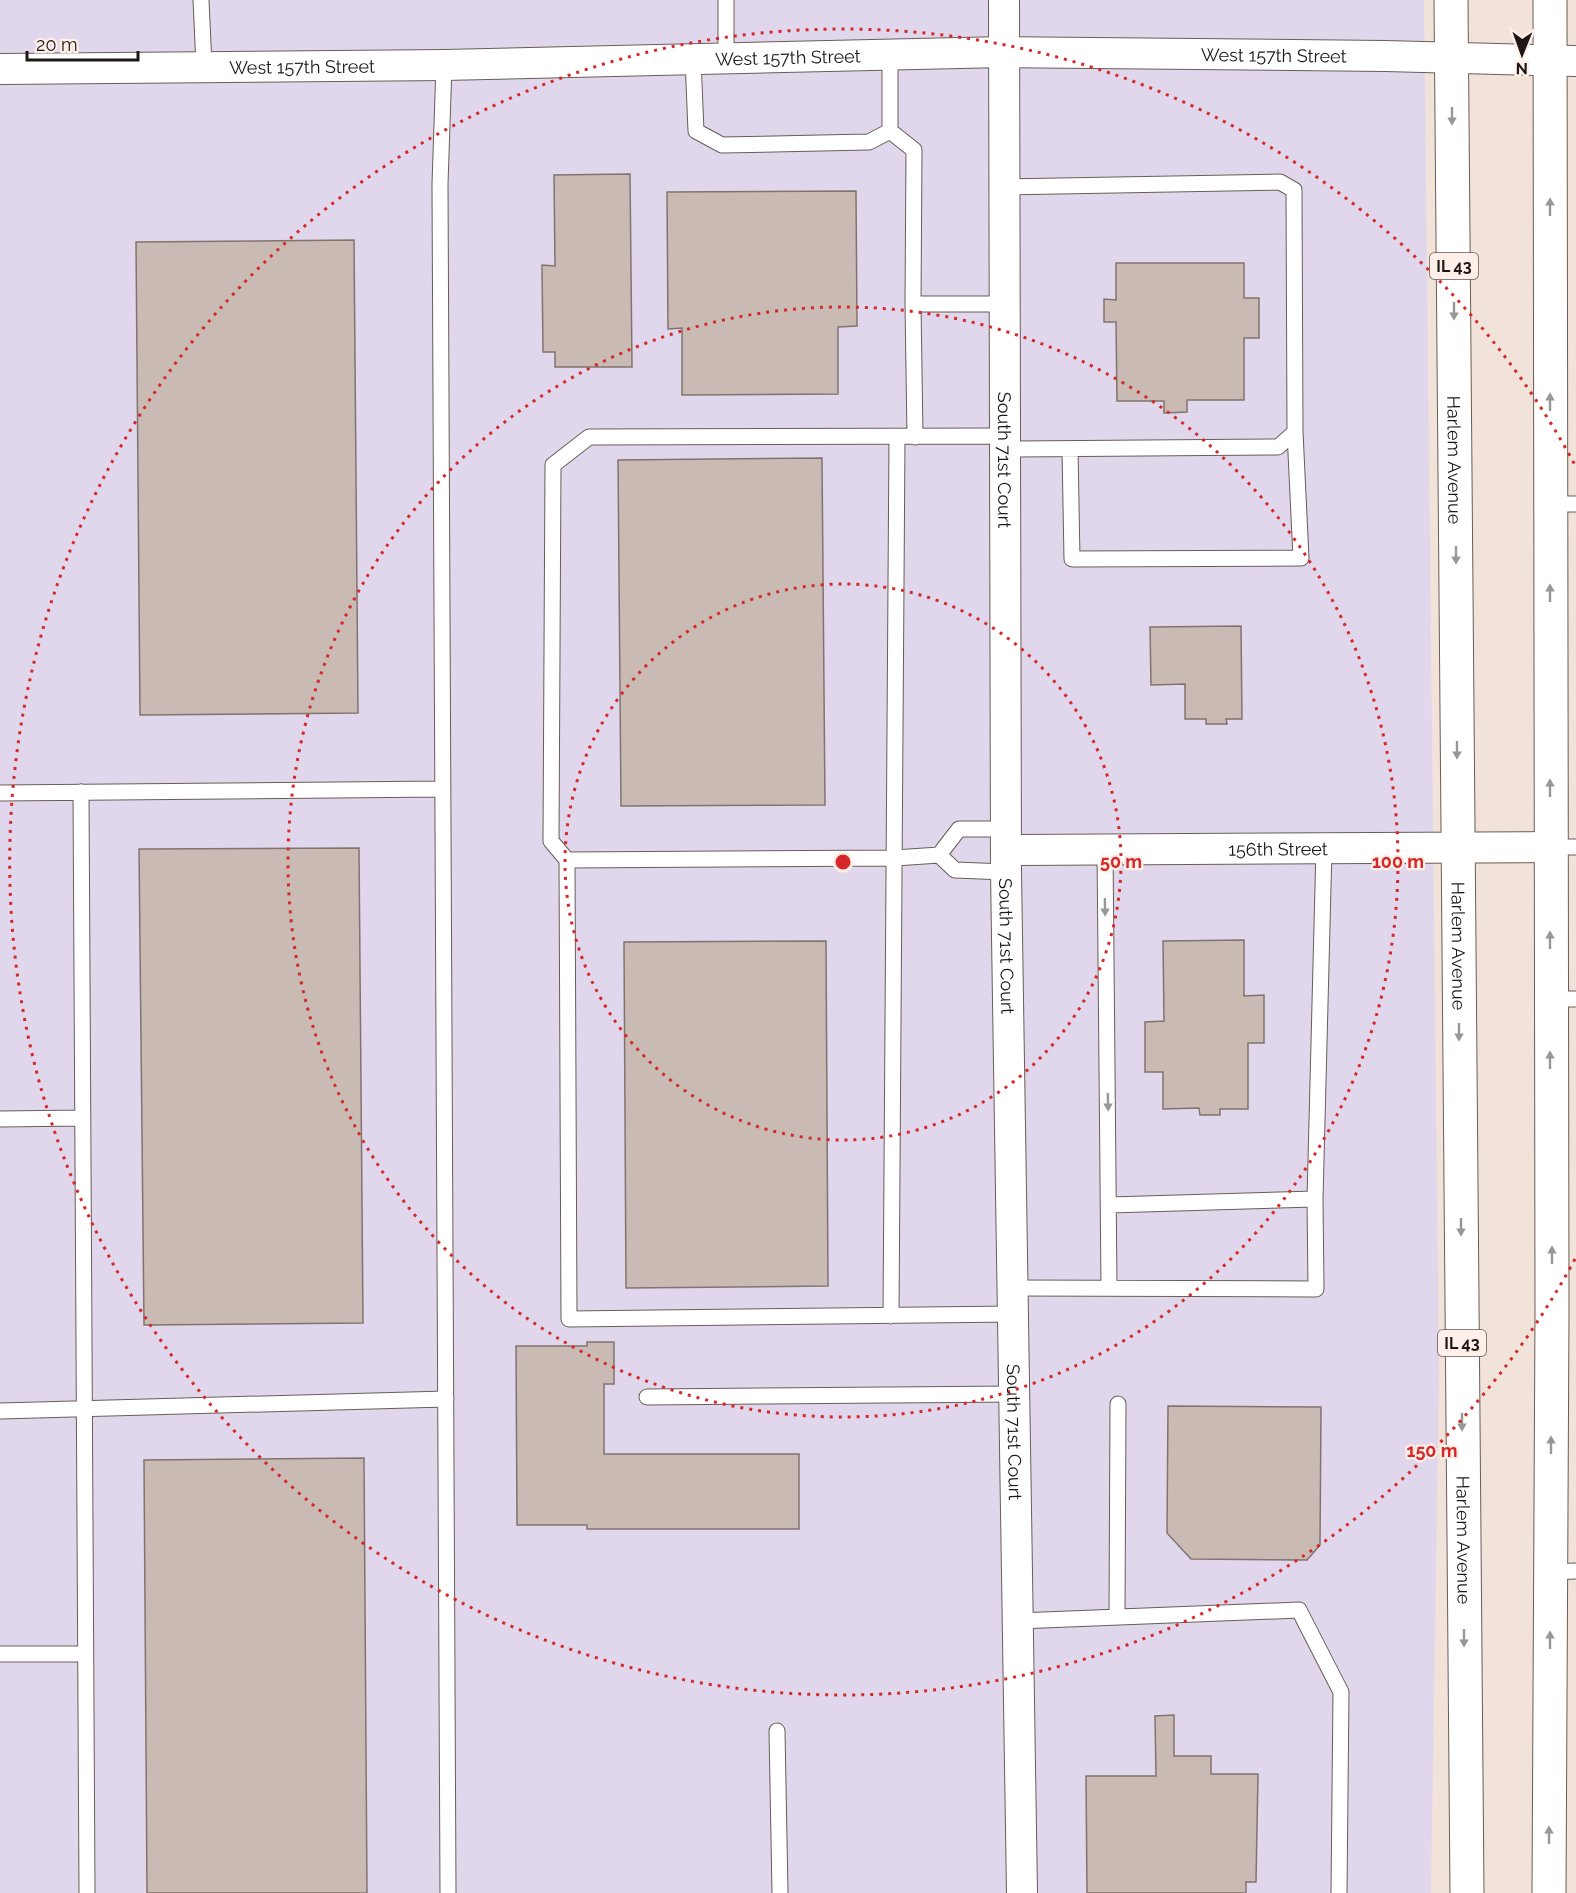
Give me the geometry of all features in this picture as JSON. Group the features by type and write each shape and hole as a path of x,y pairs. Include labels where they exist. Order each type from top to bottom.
{"main road":[{"name":"Harlem Avenue","path":"1451,0 1467,1893"},
{"path":"1549,1893 1563,1571 1552,1313 1563,999 1563,61 1550,0"}],"street":[{"name":"South 71st Court","path":"1004,0 1006,850 1022,1893"},
{"name":"West 157th Street","path":"0,69 444,65 1004,52 1452,57 1563,61"},
{"name":"156th Street","path":"1006,850 1563,847"}],"lane":[{"path":"201,0 204,66"},
{"path":"726,0 726,58"},
{"path":"890,54 890,131"},
{"path":"693,59 696,131 722,145 869,142 890,131"},
{"path":"444,65 440,184 448,1893"},
{"path":"890,131 914,150 915,437"},
{"path":"1004,187 1280,182 1294,190 1295,432 1301,558 1072,559 1070,449"},
{"path":"913,304 1004,304"},
{"path":"1295,432 1278,447 1070,449 915,437 589,437 553,465 551,841 567,860 569,1319 891,1316 1109,1287 1316,1289 1315,1199 1324,848"},
{"path":"891,1316 897,437"},
{"path":"0,793 443,789"},
{"path":"81,792 87,1893"},
{"path":"939,855 959,829 1006,850"},
{"path":"1105,849 1109,1287"},
{"path":"567,860 895,858 939,855 955,870 1006,850"},
{"path":"0,1119 82,1118"},
{"path":"1109,1205 1315,1199"},
{"path":"647,1397 1015,1394"},
{"path":"0,1411 446,1399"},
{"path":"1117,1616 1118,1404"},
{"path":"1018,1621 1299,1610 1341,1692 1339,1893"},
{"path":"0,1654 85,1654"},
{"path":"777,1731 780,1893"}],"shaded area":[{"path":"0,0 1424,0 1439,1374 1431,1893 0,1893"}],"building":[{"path":"630,174 632,367 555,367 555,352 543,352 542,265 555,266 554,175"},
{"path":"856,191 857,326 838,327 838,394 682,395 682,328 668,329 667,192"},
{"path":"354,240 358,713 140,715 136,242"},
{"path":"1116,263 1244,263 1244,298 1259,298 1259,338 1244,338 1244,400 1187,400 1187,412 1164,413 1164,401 1117,401 1116,322 1104,322 1104,299 1116,300"},
{"path":"822,458 825,805 621,806 618,460"},
{"path":"1241,626 1242,719 1226,719 1227,724 1206,724 1206,719 1185,719 1185,684 1151,685 1150,627"},
{"path":"359,848 363,1323 144,1325 139,849"},
{"path":"1244,940 1244,996 1264,995 1264,1043 1248,1043 1248,1109 1220,1109 1220,1115 1200,1115 1199,1108 1163,1109 1163,1072 1145,1072 1145,1022 1164,1021 1163,941"},
{"path":"826,941 828,1286 626,1288 624,942"},
{"path":"587,1342 614,1342 614,1384 604,1384 604,1454 799,1454 799,1529 587,1529 587,1525 517,1525 516,1346 587,1346"},
{"path":"1168,1406 1321,1407 1320,1545 1307,1560 1191,1559 1167,1533"},
{"path":"364,1458 367,1893 147,1893 144,1460"},
{"path":"1174,1715 1174,1756 1211,1756 1211,1774 1258,1774 1256,1882 1246,1882 1246,1893 1087,1893 1086,1776 1156,1776 1155,1716"}]}
